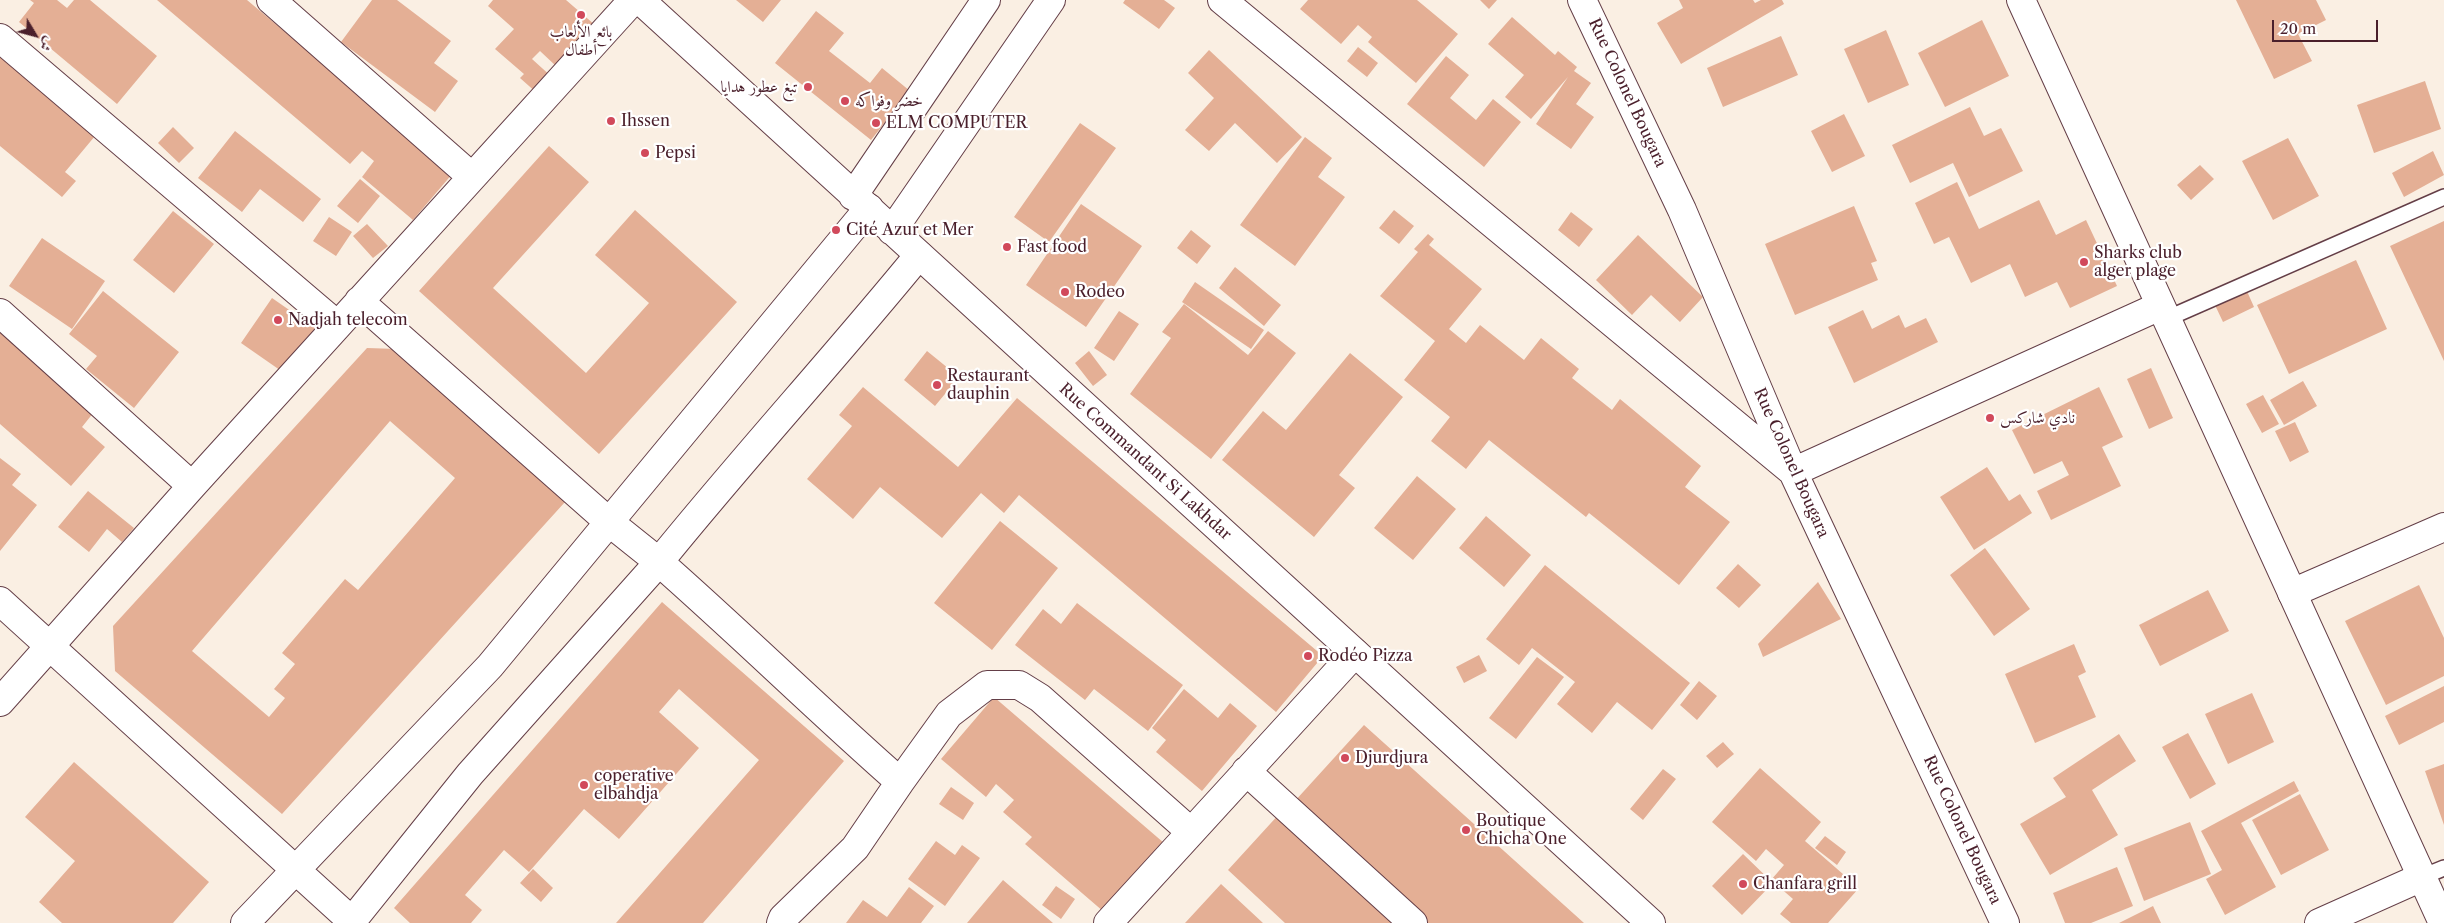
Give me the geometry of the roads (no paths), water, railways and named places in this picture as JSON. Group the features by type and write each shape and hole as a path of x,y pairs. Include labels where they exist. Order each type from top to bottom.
{"street":[{"path":"271,0 472,176"},
{"path":"0,702 192,486 633,0"},
{"name":"Rue Commandant Si Lakhdar","path":"640,0 1651,923"},
{"path":"245,923 490,666 609,522 861,202 986,0"},
{"path":"892,231 1051,0"},
{"path":"1222,0 1793,472 2163,312"},
{"name":"Rue Colonel Bougara","path":"1582,0 1682,210 1793,472 2005,923"},
{"path":"2021,0 2292,593 2433,872 2443,923"},
{"path":"0,38 337,326"},
{"path":"0,600 353,922 470,774 659,562 702,509 836,356 919,255"},
{"path":"359,301 609,522 659,562 727,622 845,734 900,782"},
{"path":"0,313 192,486"},
{"path":"2292,593 2444,526"},
{"path":"1111,922 1355,653"},
{"path":"782,923 783,918 855,848 948,714 987,685 1019,685 1040,698 1191,832"},
{"path":"1246,771 1413,923"},
{"path":"2319,923 2433,872"}],"lane":[{"path":"2163,312 2444,197"}],"place":[{"name":"بائع الألعاب أطفال","path":"581,15"},
{"name":"تبغ عطور هدايا","path":"808,87"},
{"name":"خضر وفواكه","path":"845,101"},
{"name":"Ihssen","path":"611,121"},
{"name":"ELM COMPUTER","path":"876,123"},
{"name":"Pepsi","path":"645,153"},
{"name":"Cité Azur et Mer","path":"836,230"},
{"name":"Fast food","path":"1007,247"},
{"name":"Sharks club alger plage","path":"2084,262"},
{"name":"Rodeo","path":"1065,292"},
{"name":"Nadjah telecom","path":"278,320"},
{"name":"Restaurant dauphin","path":"937,385"},
{"name":"نادي شاركس","path":"1990,418"},
{"name":"Rodéo Pizza","path":"1308,656"},
{"name":"Djurdjura","path":"1345,758"},
{"name":"coperative elbahdja","path":"584,785"},
{"name":"Boutique Chicha One","path":"1466,830"},
{"name":"Chanfara grill","path":"1743,884"}]}
